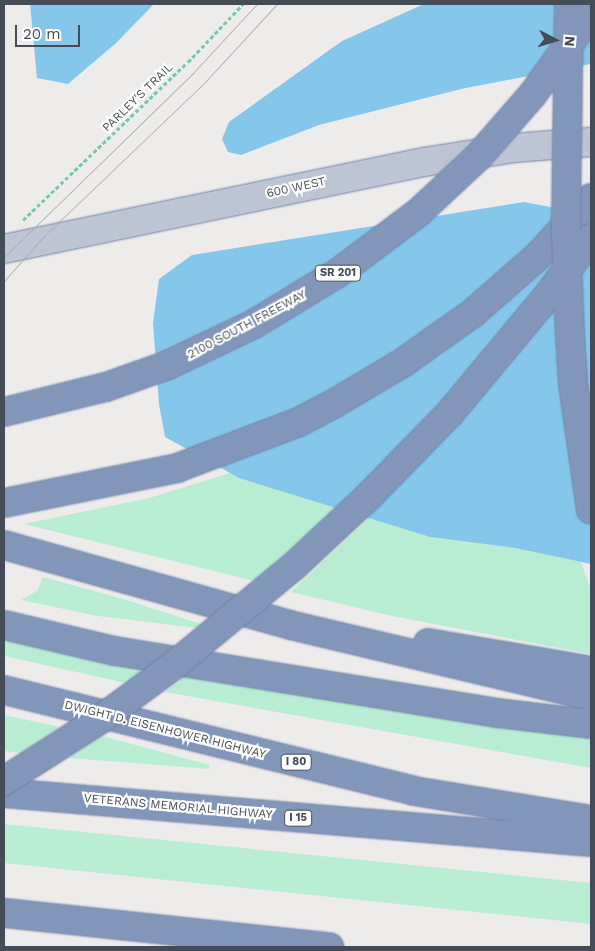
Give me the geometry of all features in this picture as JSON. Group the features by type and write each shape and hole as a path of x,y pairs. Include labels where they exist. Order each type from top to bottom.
{"highway":[{"path":"569,4 566,232 570,335 577,418 591,510"},
{"name":"2100 SOUTH FREEWAY","path":"4,412 106,387 174,362 261,320 338,273 419,212 478,157 533,94 591,14"},
{"path":"4,503 177,468 222,453 328,406 401,364 473,313 539,255 591,198"},
{"path":"4,780 98,721 174,666 356,509 450,413 591,238"},
{"path":"4,545 290,625 591,696"},
{"path":"4,625 115,651 477,710 591,724"},
{"path":"290,625 450,646 591,671"},
{"name":"DWIGHT D. EISENHOWER HIGHWAY","path":"4,690 414,791 591,820"},
{"name":"VETERANS MEMORIAL HIGHWAY","path":"4,793 591,842"},
{"path":"4,913 329,947"}],"street":[{"name":"600 WEST","path":"4,249 424,162 513,148 591,142"}],"path":[{"name":"PARLEY'S TRAIL","path":"41,200 188,62 243,4"}],"green space":[{"path":"230,473 338,508 254,581 24,524 149,498"},
{"path":"369,518 430,537 516,548 581,562 591,590 591,654 392,616 291,592"},
{"path":"43,577 123,599 201,624 198,628 98,616 21,600 37,591"},
{"path":"4,627 159,658 126,683 4,656"},
{"path":"199,666 591,733 591,768 165,692"},
{"path":"4,715 60,727 21,753 4,751"},
{"path":"102,736 210,765 209,769 69,758"},
{"path":"4,824 591,883 591,924 4,863"}],"water":[{"path":"30,4 154,4 116,43 68,84 37,78"},
{"path":"424,4 591,4 591,64 461,89 319,125 241,155 228,152 222,139 229,122 342,41"},
{"path":"524,202 591,215 591,564 515,548 430,537 239,478 165,437 159,404 153,323 159,279 192,255"}],"tram line":[{"path":"4,257 193,73 257,4"},
{"path":"4,281 43,237 205,82 277,4"}]}
